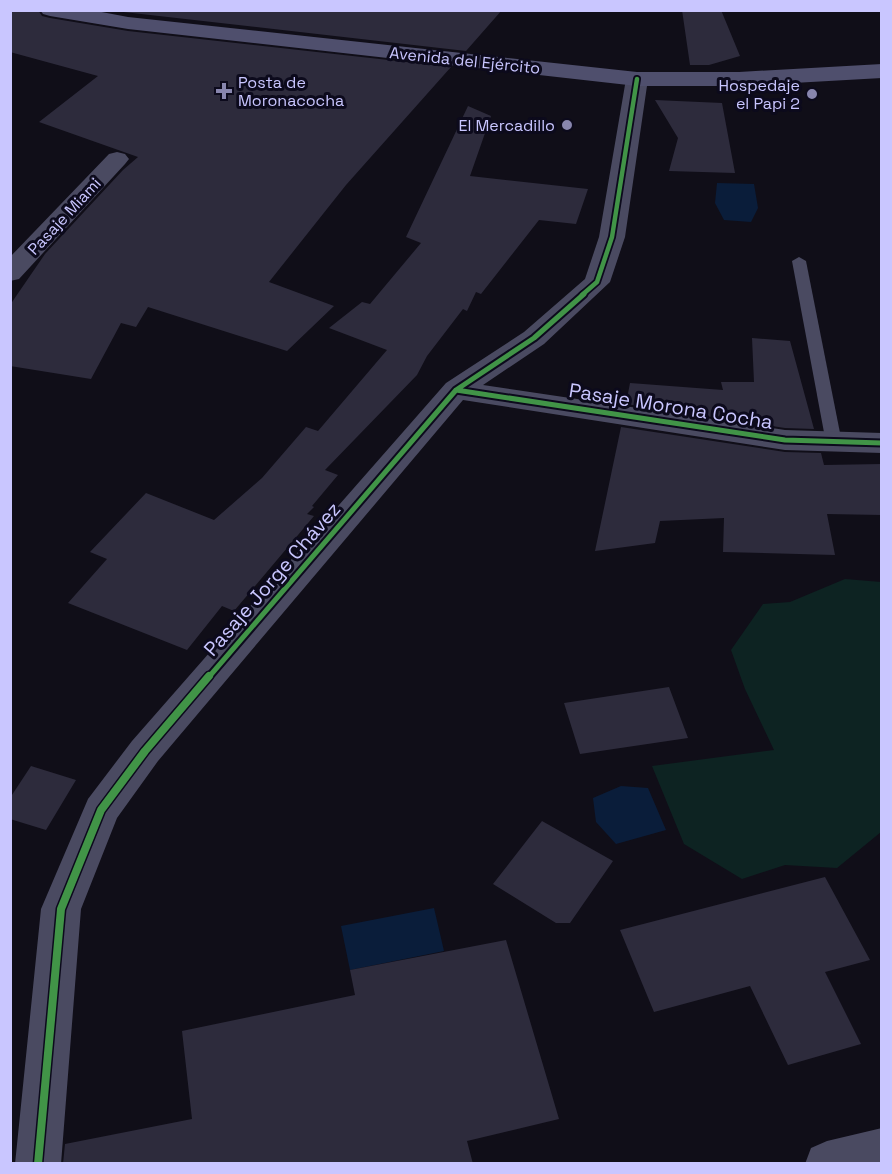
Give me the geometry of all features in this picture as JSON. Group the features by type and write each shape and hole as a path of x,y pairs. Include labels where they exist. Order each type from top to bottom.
{"main road":[{"name":"Avenida del Ejército","path":"50,10 128,23 637,79 739,79 882,71"}],"street":[{"name":"Pasaje Jorge Chávez","path":"38,1164 61,909 101,810 146,751 456,390 534,338 597,282 612,237 637,79"},
{"name":"Pasaje Miami","path":"10,273 117,159"},
{"name":"Pasaje Morona Cocha","path":"456,390 784,440 882,443"},
{"path":"827,1164 882,1150"}],"lane":[{"path":"799,261 834,442"}],"green space":[{"path":"845,579 881,582 881,832 837,868 785,865 742,879 684,844 652,766 774,750 745,689 731,650 763,604 790,602"}],"water":[{"path":"717,183 754,184 758,208 751,222 724,220 715,203"},
{"path":"621,786 648,788 666,830 616,844 596,822 593,798"},
{"path":"434,908 444,951 350,970 341,926"}],"building":[{"path":"10,10 38,10 42,16 50,18 128,31 451,67 346,185 269,282 334,306 287,351 148,307 136,327 121,323 91,379 10,366 10,305 45,254 123,170 138,157 39,122 98,76 10,52"},
{"path":"106,10 502,10 466,51"},
{"path":"682,10 721,10 740,56 709,65 690,65"},
{"path":"655,100 722,103 735,173 669,171 678,138"},
{"path":"468,106 491,116 470,176 588,189 576,224 539,220 481,294 476,292 467,311 463,309 427,356 417,375 325,470 338,475 307,514 314,516 234,611 222,606 187,650 68,603 107,559 90,552 146,493 214,520 262,478 306,427 318,431 387,350 329,328 362,302 370,304 421,243 406,237"},
{"path":"752,338 790,341 814,429 785,428 626,404 630,383 723,390 721,382 754,382"},
{"path":"621,427 785,452 821,453 824,465 882,464 882,515 827,514 835,555 723,552 724,518 660,521 655,543 595,551"},
{"path":"669,687 688,738 580,754 564,703"},
{"path":"31,766 76,780 46,830 10,819 10,798"},
{"path":"542,821 613,861 570,923 556,923 493,884"},
{"path":"825,877 870,960 825,972 861,1044 788,1065 750,986 654,1012 620,930"},
{"path":"506,940 559,1119 467,1141 473,1164 63,1164 65,1144 192,1119 182,1031 355,995 350,970"}],"cycle path":[{"path":"38,1164 61,909 101,810 145,751 456,390 534,338 597,282 612,237 637,79"},
{"path":"456,390 785,440 882,443"}],"place":[{"name":"Posta de Moronacocha","path":"224,91"},
{"name":"Hospedaje el Papi 2","path":"812,94"},
{"name":"El Mercadillo","path":"567,125"}]}
